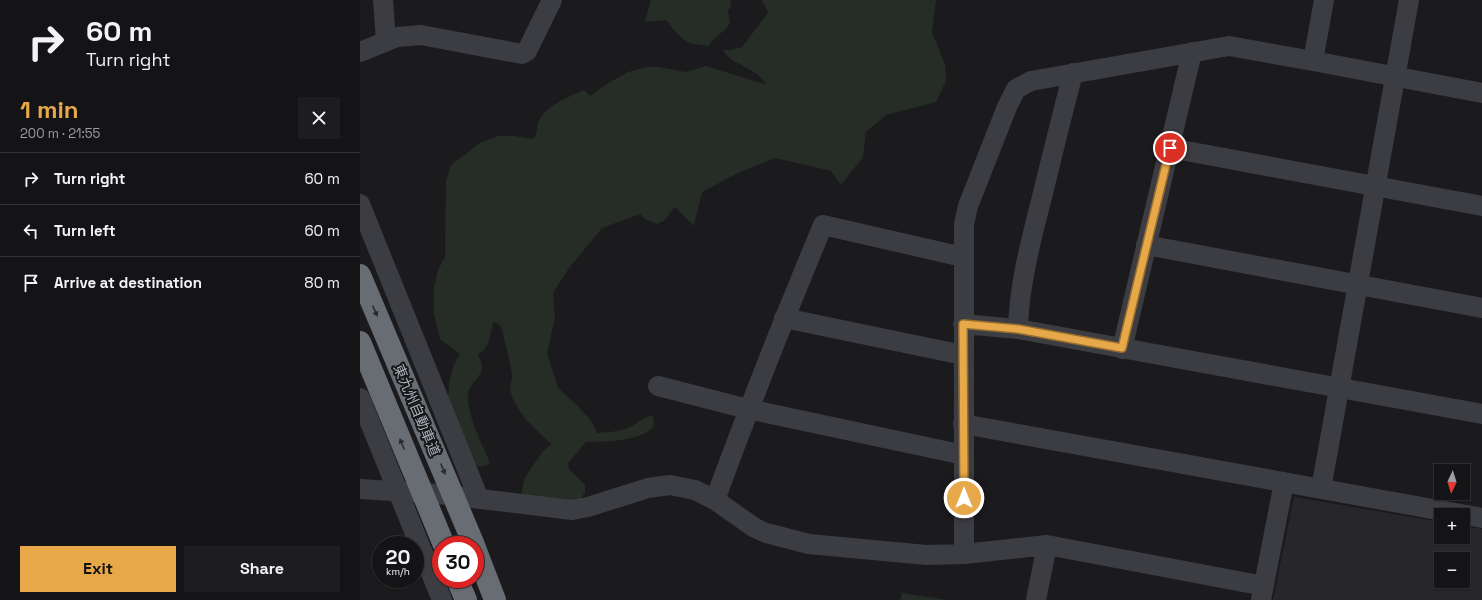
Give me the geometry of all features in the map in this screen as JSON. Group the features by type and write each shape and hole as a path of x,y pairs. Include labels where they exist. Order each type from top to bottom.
{"highway":[{"name":"東九州自動車道","path":"360,275 470,536"},
{"name":"東九州自動車道","path":"360,342 440,536"},
{"name":"東九州自動車道","path":"484,572 495,600"},
{"path":"461,588 466,600"}],"street":[{"path":"383,0 386,41"},
{"path":"360,52 398,37 421,35 522,54 527,51 552,0"},
{"path":"1313,61 1324,0"},
{"path":"1321,489 1409,0"},
{"path":"964,554 964,224 968,206 1007,107 1016,89 1031,80 1228,46 1482,93"},
{"path":"1122,348 1192,52"},
{"path":"1018,329 1032,234 1073,73"},
{"path":"1170,148 1482,206"},
{"path":"360,204 479,499"},
{"path":"716,500 748,409 823,225 963,257"},
{"path":"1146,245 1482,308"},
{"path":"784,318 963,355"},
{"path":"963,324 1018,329 1482,414"},
{"path":"658,386 748,409 964,455"},
{"path":"360,398 442,600"},
{"path":"964,424 1482,518"},
{"path":"360,489 398,490 572,510 588,507 648,488 670,485 694,490 716,500 755,528 803,542 926,555 964,554 1047,545 1263,593 1284,482"},
{"path":"1036,600 1047,545"}],"shaded area":[{"path":"651,0 730,0 731,6 728,11 730,23 709,46 694,44 688,42 680,36 666,20 645,22"},
{"path":"762,0 936,0 932,32 945,65 946,81 936,102 886,115 866,132 863,157 841,185 831,171 775,158 738,173 702,192 694,226 675,207 664,221 657,224 645,219 640,214 602,228 569,268 553,293 555,318 547,353 559,389 586,415 595,427 597,433 612,432 624,429 649,416 653,416 654,425 647,432 631,438 611,441 586,442 568,463 569,469 585,485 585,492 579,502 522,495 523,484 526,476 543,451 552,444 528,422 514,401 510,391 512,375 511,368 503,333 499,324 493,322 487,345 482,352 478,354 482,368 481,373 469,389 468,395 472,420 490,463 482,467 473,464 448,401 449,382 454,364 460,354 440,339 434,314 434,288 438,270 445,257 446,181 451,165 480,143 498,136 514,136 533,139 542,115 558,102 584,90 590,96 605,85 628,72 647,67 658,67 686,72 706,66 766,85 757,74 731,59 723,50 731,50 742,47 768,13"},
{"path":"1294,497 1434,521 1434,544 1470,544 1470,527 1482,529 1482,600 1273,600"},
{"path":"902,593 948,600 900,600"}],"route":[{"path":"964,498 963,324 1018,329 1122,348 1170,148"}]}
